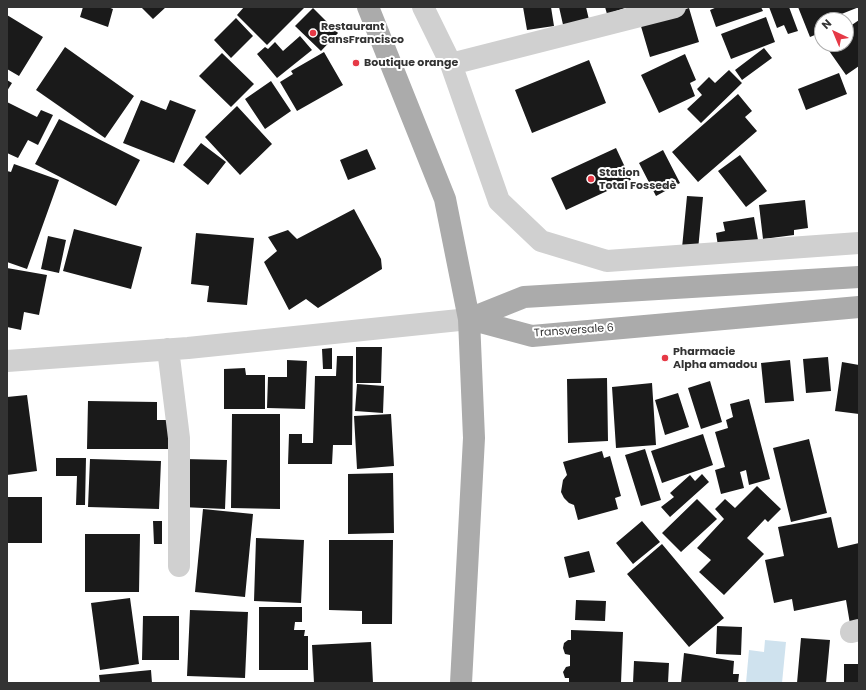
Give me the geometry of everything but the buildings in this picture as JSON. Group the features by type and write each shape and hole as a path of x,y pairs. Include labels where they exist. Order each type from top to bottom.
{"main road":[{"path":"368,7 445,199 468,319 474,438 461,683"},
{"path":"468,319 524,297 859,277"},
{"name":"Transversale 6","path":"468,319 532,336 859,307"}],"street":[{"path":"423,7 450,64 499,201 541,241 607,261 859,243"},
{"path":"450,64 675,7"},
{"path":"7,361 168,350 468,319"},
{"path":"168,350 179,438 179,566"}],"water":[{"path":"765,640 786,642 782,683 746,683 749,650 764,652"}],"place":[{"name":"Restaurant SansFrancisco","path":"313,33"},
{"name":"Boutique orange","path":"356,63"},
{"name":"Station Total Fossedè","path":"591,179"},
{"name":"Pharmacie Alpha amadou","path":"665,358"}]}
